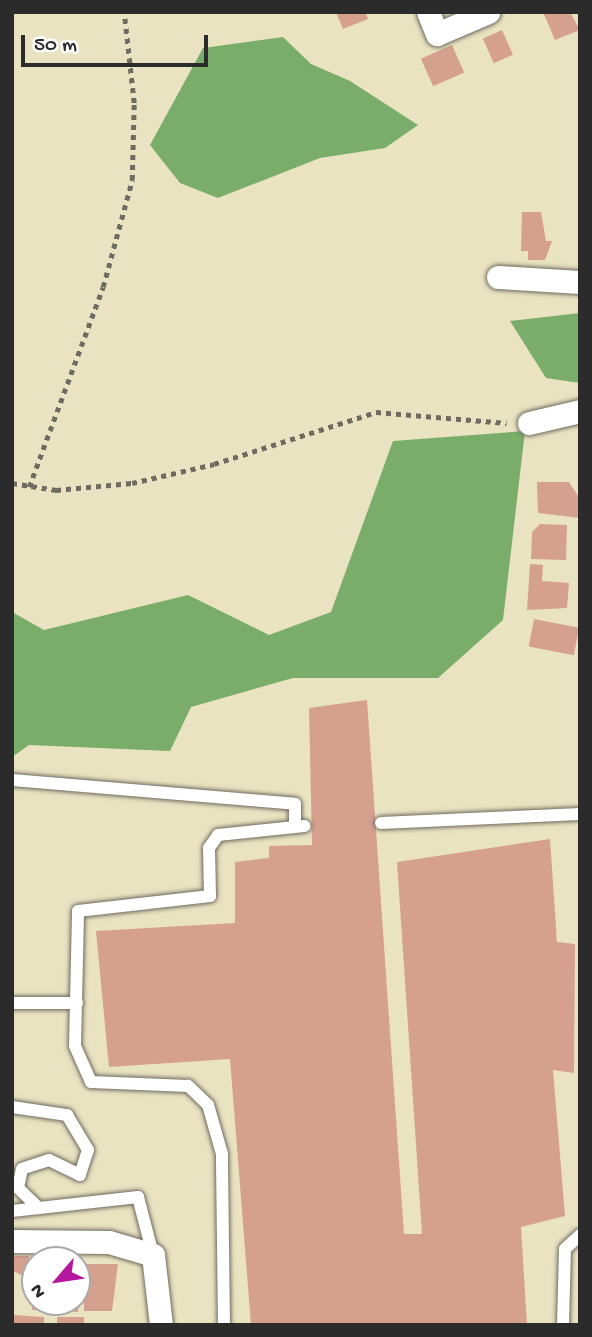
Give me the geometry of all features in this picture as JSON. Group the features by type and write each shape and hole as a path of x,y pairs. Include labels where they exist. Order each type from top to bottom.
{"street":[{"path":"428,12 437,34 488,12"},
{"path":"498,278 580,282"},
{"path":"529,423 580,411"},
{"path":"12,1241 109,1242 153,1255 161,1325"}],"lane":[{"path":"12,780 295,804 300,826 218,835 209,848 211,896 78,911 75,1046 91,1082 188,1086 208,1105 222,1154 223,1325"},
{"path":"381,823 580,814"},
{"path":"12,1003 77,1003"},
{"path":"12,1107 67,1115 88,1150 80,1175 83,1199"},
{"path":"39,1208 18,1188 22,1169 49,1160 80,1175"},
{"path":"12,1211 83,1199 138,1197 153,1255"},
{"path":"563,1325 565,1250 580,1236"}],"path":[{"path":"29,487 103,287 132,180 134,103 124,12"},
{"path":"12,483 29,487 132,483 214,464 376,412 529,423"}],"green space":[{"path":"283,37 311,64 350,81 418,125 385,148 320,158 218,198 180,183 150,145 203,48"},
{"path":"580,313 580,383 546,378 510,321"},
{"path":"525,431 503,620 438,678 293,678 191,707 170,751 29,745 12,757 12,612 44,630 188,595 269,635 331,612 393,441"}],"building":[{"path":"336,12 365,12 368,19 343,29"},
{"path":"543,12 570,12 580,30 555,40"},
{"path":"502,30 513,55 494,63 483,39"},
{"path":"452,45 464,72 433,86 421,59"},
{"path":"522,212 541,212 546,241 552,241 545,260 528,260 528,251 521,251"},
{"path":"537,482 569,482 580,499 580,518 538,513"},
{"path":"540,524 567,525 566,560 531,559 532,532"},
{"path":"530,564 543,565 542,581 569,583 567,608 527,610"},
{"path":"534,619 579,628 574,655 529,646"},
{"path":"367,700 404,1234 422,1234 397,862 550,839 557,942 575,944 574,1073 553,1070 565,1216 521,1227 527,1325 251,1325 230,1059 109,1067 96,931 235,923 235,862 269,858 269,846 312,845 309,708"},
{"path":"14,1256 21,1256 21,1275 13,1271"},
{"path":"91,1264 118,1264 112,1311 91,1311"},
{"path":"14,1315 44,1317 44,1325 14,1325"},
{"path":"57,1317 84,1317 84,1325 57,1325"}]}
